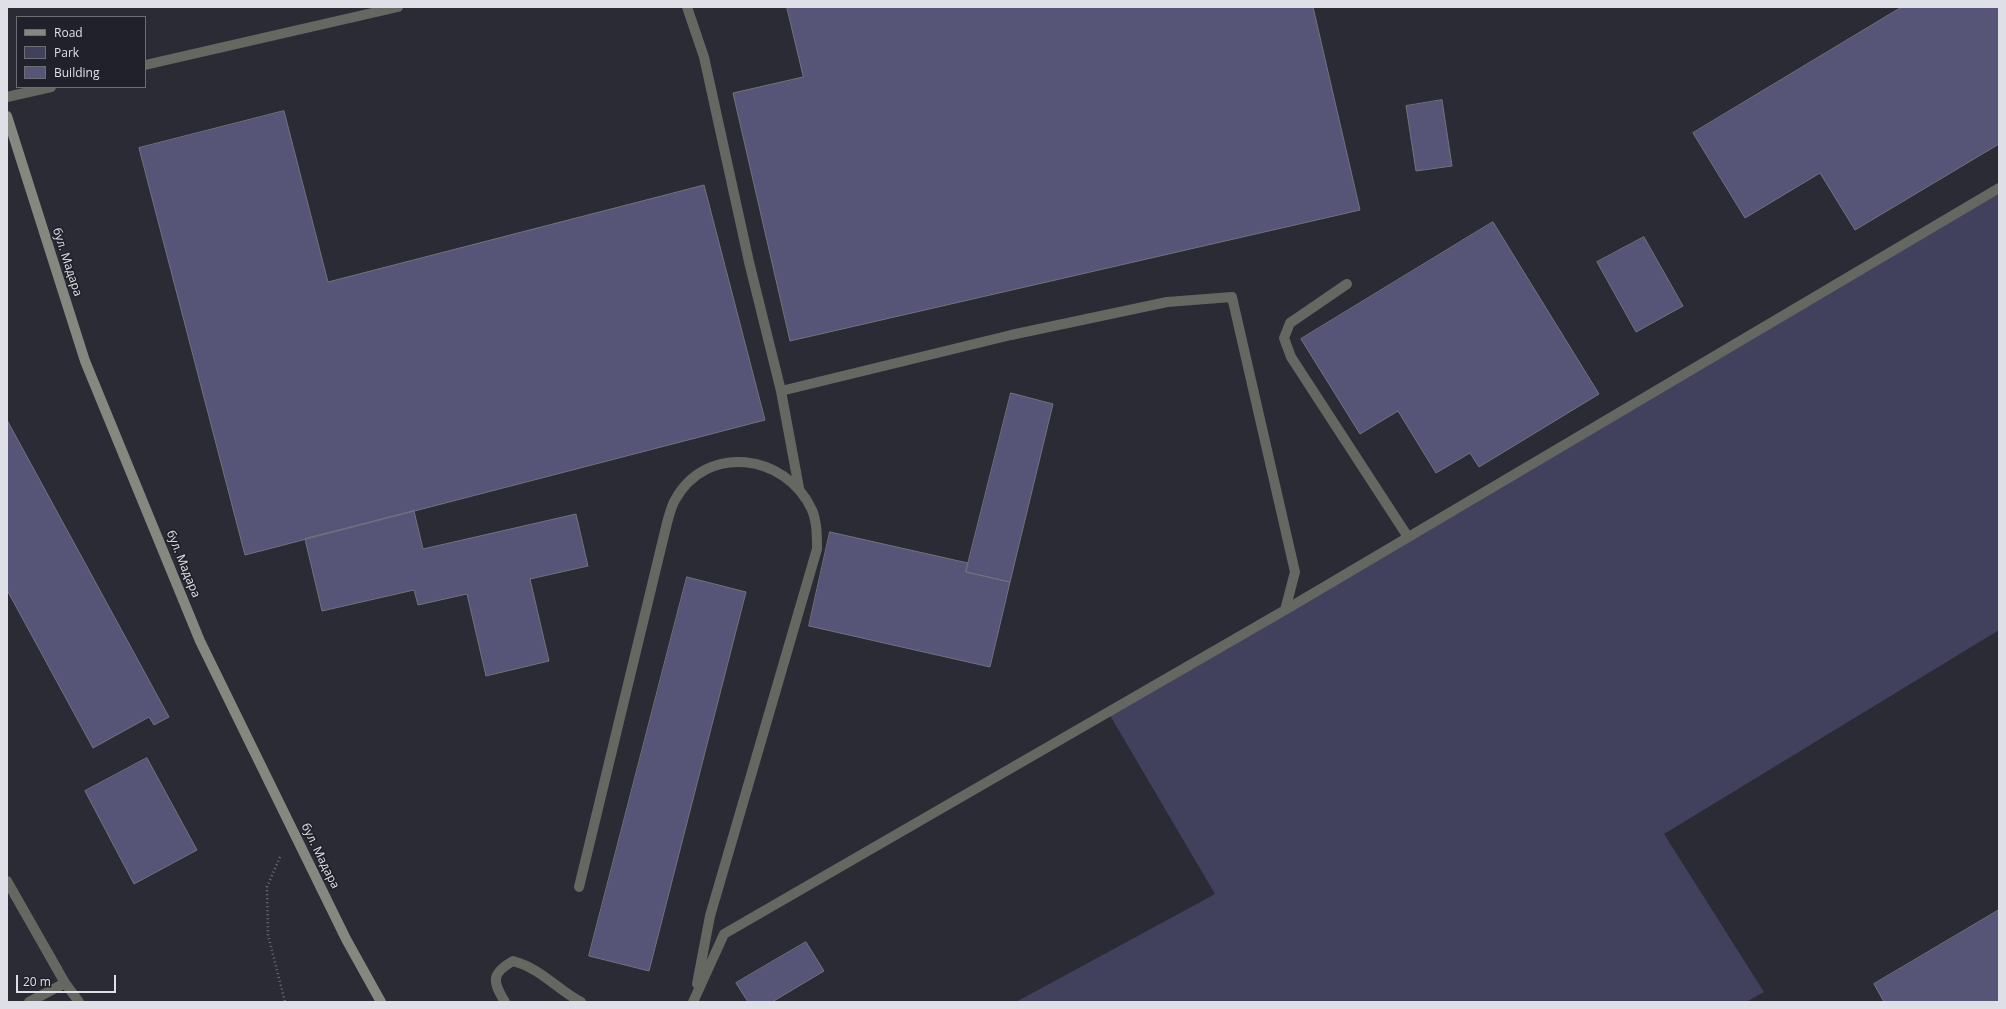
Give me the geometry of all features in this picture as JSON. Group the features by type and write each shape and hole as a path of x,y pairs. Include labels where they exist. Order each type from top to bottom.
{"main road":[{"name":"бул. Мадара","path":"7,116 85,361 200,641 346,939 382,1002"}],"lane":[{"path":"146,65 398,7"},
{"path":"687,7 704,57 749,262 782,391 799,488"},
{"path":"7,97 47,88"},
{"path":"693,1001 724,934 1285,610 1999,188"},
{"path":"1347,284 1290,324 1284,338 1291,358 1408,537"},
{"path":"782,391 1011,335 1151,305 1167,302 1232,297 1295,572 1285,610"},
{"path":"579,887 667,523 675,500 690,482 703,472 719,465 735,462 751,462 780,472 799,488 812,510 816,529 816,549 710,916 693,1001"},
{"path":"7,880 65,983 79,1002"},
{"path":"505,1002 496,987 495,976 501,967 513,961 526,964 547,977 567,994 581,1002"},
{"path":"29,1002 65,983"}],"path":[{"path":"285,1002 268,935 267,887 293,830"}],"green space":[{"path":"1999,188 1999,630 1664,834 1764,992 1746,1002 1016,1002 1215,894 1108,712"}],"building":[{"path":"787,7 1313,7 1360,210 790,341 733,93 803,77"},
{"path":"1902,7 1999,7 1999,144 1855,230 1820,173 1745,218 1693,133"},
{"path":"1442,100 1452,166 1416,171 1406,106"},
{"path":"284,111 328,282 704,185 765,420 245,555 139,148"},
{"path":"1493,222 1599,394 1479,467 1470,453 1436,473 1398,411 1360,434 1301,339"},
{"path":"1644,237 1683,306 1636,332 1597,262"},
{"path":"1011,393 1053,404 1010,582 966,572"},
{"path":"7,420 169,717 154,725 149,717 93,748 7,590"},
{"path":"414,511 423,549 576,514 588,566 530,579 549,661 486,676 467,594 418,605 414,590 322,611 305,539"},
{"path":"830,532 968,563 966,572 1010,582 990,667 809,626"},
{"path":"687,577 746,592 649,971 589,956"},
{"path":"147,758 197,850 134,884 85,791"},
{"path":"1999,910 1999,1002 1884,1002 1874,984"},
{"path":"806,942 824,971 772,1002 748,1002 736,983"}]}
